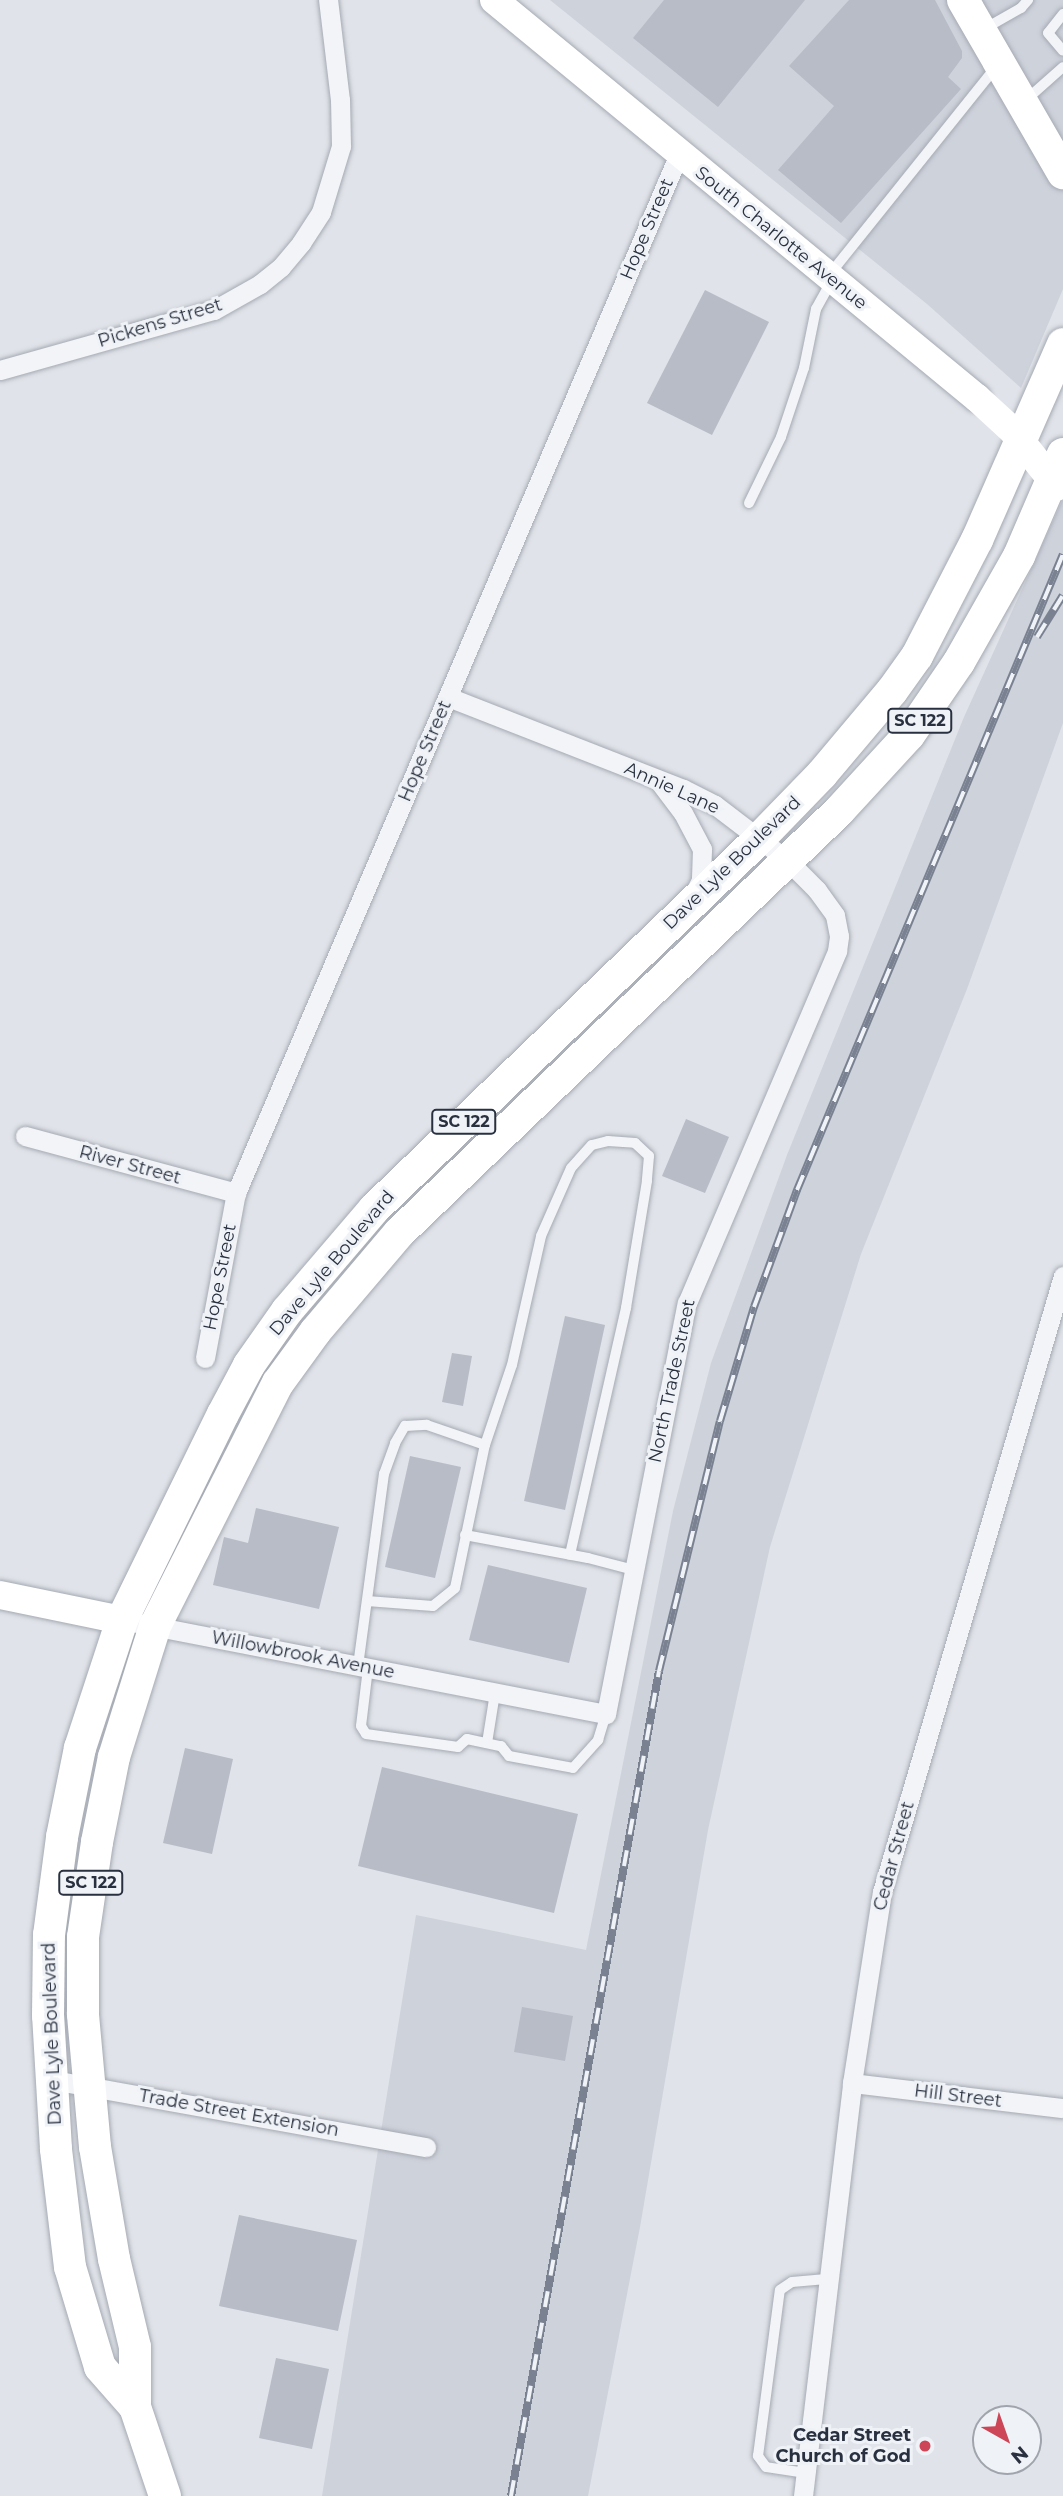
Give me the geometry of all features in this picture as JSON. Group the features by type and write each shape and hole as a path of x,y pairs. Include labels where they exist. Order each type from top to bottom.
{"main road":[{"path":"963,0 1063,173"},
{"name":"Dave Lyle Boulevard","path":"135,2407 100,2367 70,2267 55,2149 48,2016 49,1935 62,1837 80,1748 122,1620 249,1365 287,1311 374,1209 760,838 864,727 917,656 977,540 1063,344"},
{"name":"Dave Lyle Boulevard","path":"164,2496 135,2407 135,2347 114,2259 95,2147 83,2014 83,1937 97,1842 114,1757 155,1626 278,1383 315,1332 399,1233 876,772 938,696 1019,555 1063,454"}],"street":[{"name":"Pickens Street","path":"0,370 214,310 260,284 281,267 302,243 321,212 341,146 340,100 328,0"},
{"name":"South Charlotte Avenue","path":"494,0 977,398 1013,431 1060,492"},
{"name":"Hope Street","path":"205,1358 236,1193 679,154"},
{"name":"Annie Lane","path":"448,697 658,779 715,805 760,838 817,890 835,915 839,936 837,951 822,985"},
{"path":"658,779 683,813 702,849 701,880 688,906"},
{"name":"North Trade Street","path":"606,1714 687,1303 822,985"},
{"name":"River Street","path":"24,1136 236,1193"},
{"name":"Cedar Street","path":"803,2496 852,2083 882,1892 1063,1276"},
{"name":"Willowbrook Avenue","path":"0,1595 606,1714"},
{"name":"Trade Street Extension","path":"53,2080 426,2147"},
{"name":"Hill Street","path":"852,2083 1063,2108"}],"lane":[{"path":"981,31 1021,8 1028,0"},
{"path":"1063,14 1048,33 1063,51"},
{"path":"749,502 781,437 804,368 816,309 830,278 999,64"},
{"path":"1021,104 1063,67"},
{"path":"367,1601 433,1606 455,1588 485,1445 512,1365 541,1236 571,1168 592,1146 608,1141 635,1143 649,1156 647,1181 626,1308 570,1555"},
{"path":"485,1445 427,1425 405,1426 384,1474 367,1601 361,1726 366,1734 458,1747 467,1739 501,1746 509,1756 573,1768 598,1740 606,1714"},
{"path":"465,1535 634,1570"},
{"path":"487,1743 495,1693"},
{"path":"806,2473 766,2467 758,2456 780,2290 792,2281 829,2279"}],"shaded area":[{"path":"550,0 1063,0 1063,289 1021,388 927,304"},
{"path":"1063,499 1063,723 967,989 861,1254 770,1547 708,1830 640,2227 588,2496 322,2496 416,1915 586,1950 673,1511 711,1363 787,1155 964,717"}],"building":[{"path":"664,0 805,0 718,107 633,38"},
{"path":"849,0 935,0 962,51 962,58 948,77 961,89 841,223 778,170 834,106 789,66"},
{"path":"705,290 769,322 712,435 647,403"},
{"path":"686,1119 729,1137 705,1193 662,1176"},
{"path":"565,1316 605,1325 565,1510 524,1501"},
{"path":"452,1353 472,1356 463,1406 442,1402"},
{"path":"410,1456 461,1467 435,1578 385,1567"},
{"path":"256,1508 339,1527 319,1609 213,1585 224,1537 248,1543"},
{"path":"488,1565 587,1588 569,1663 469,1640"},
{"path":"185,1748 233,1759 212,1854 163,1843"},
{"path":"382,1767 578,1814 554,1913 358,1866"},
{"path":"522,2007 573,2016 565,2061 514,2052"},
{"path":"239,2215 357,2240 338,2331 219,2306"},
{"path":"276,2358 329,2369 312,2449 259,2438"}],"railway":[{"path":"511,2496 659,1671 720,1421 754,1307 797,1190 1063,554"},
{"path":"1037,637 1063,595"}],"place":[{"name":"Cedar Street Church of God","path":"925,2446"}]}
